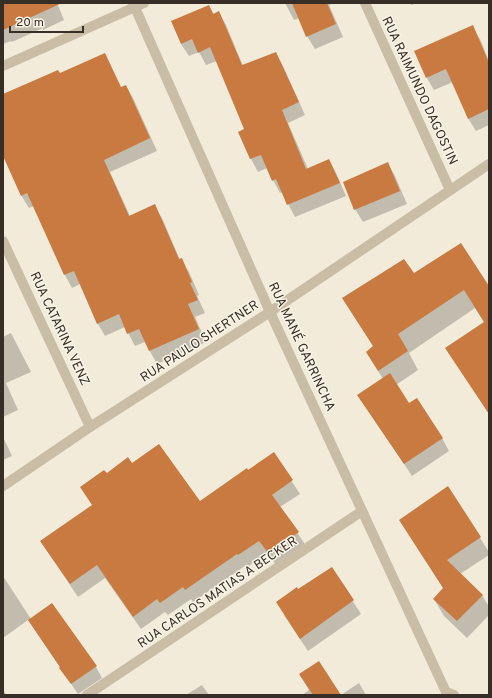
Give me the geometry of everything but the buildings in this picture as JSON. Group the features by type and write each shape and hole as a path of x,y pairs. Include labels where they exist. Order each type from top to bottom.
{"street":[{"name":"RUA RAIMUNDO DAGOSTIN","path":"365,3 450,190"},
{"path":"3,66 137,4"},
{"name":"RUA MANÉ GARRINCHA","path":"137,4 270,312 447,694"},
{"name":"RUA PAULO SHERTNER","path":"3,486 270,312 489,164"},
{"name":"RUA CATARINA VENZ","path":"3,241 90,428"},
{"name":"RUA CARLOS MATIAS A BECKER","path":"87,695 362,511"}]}
